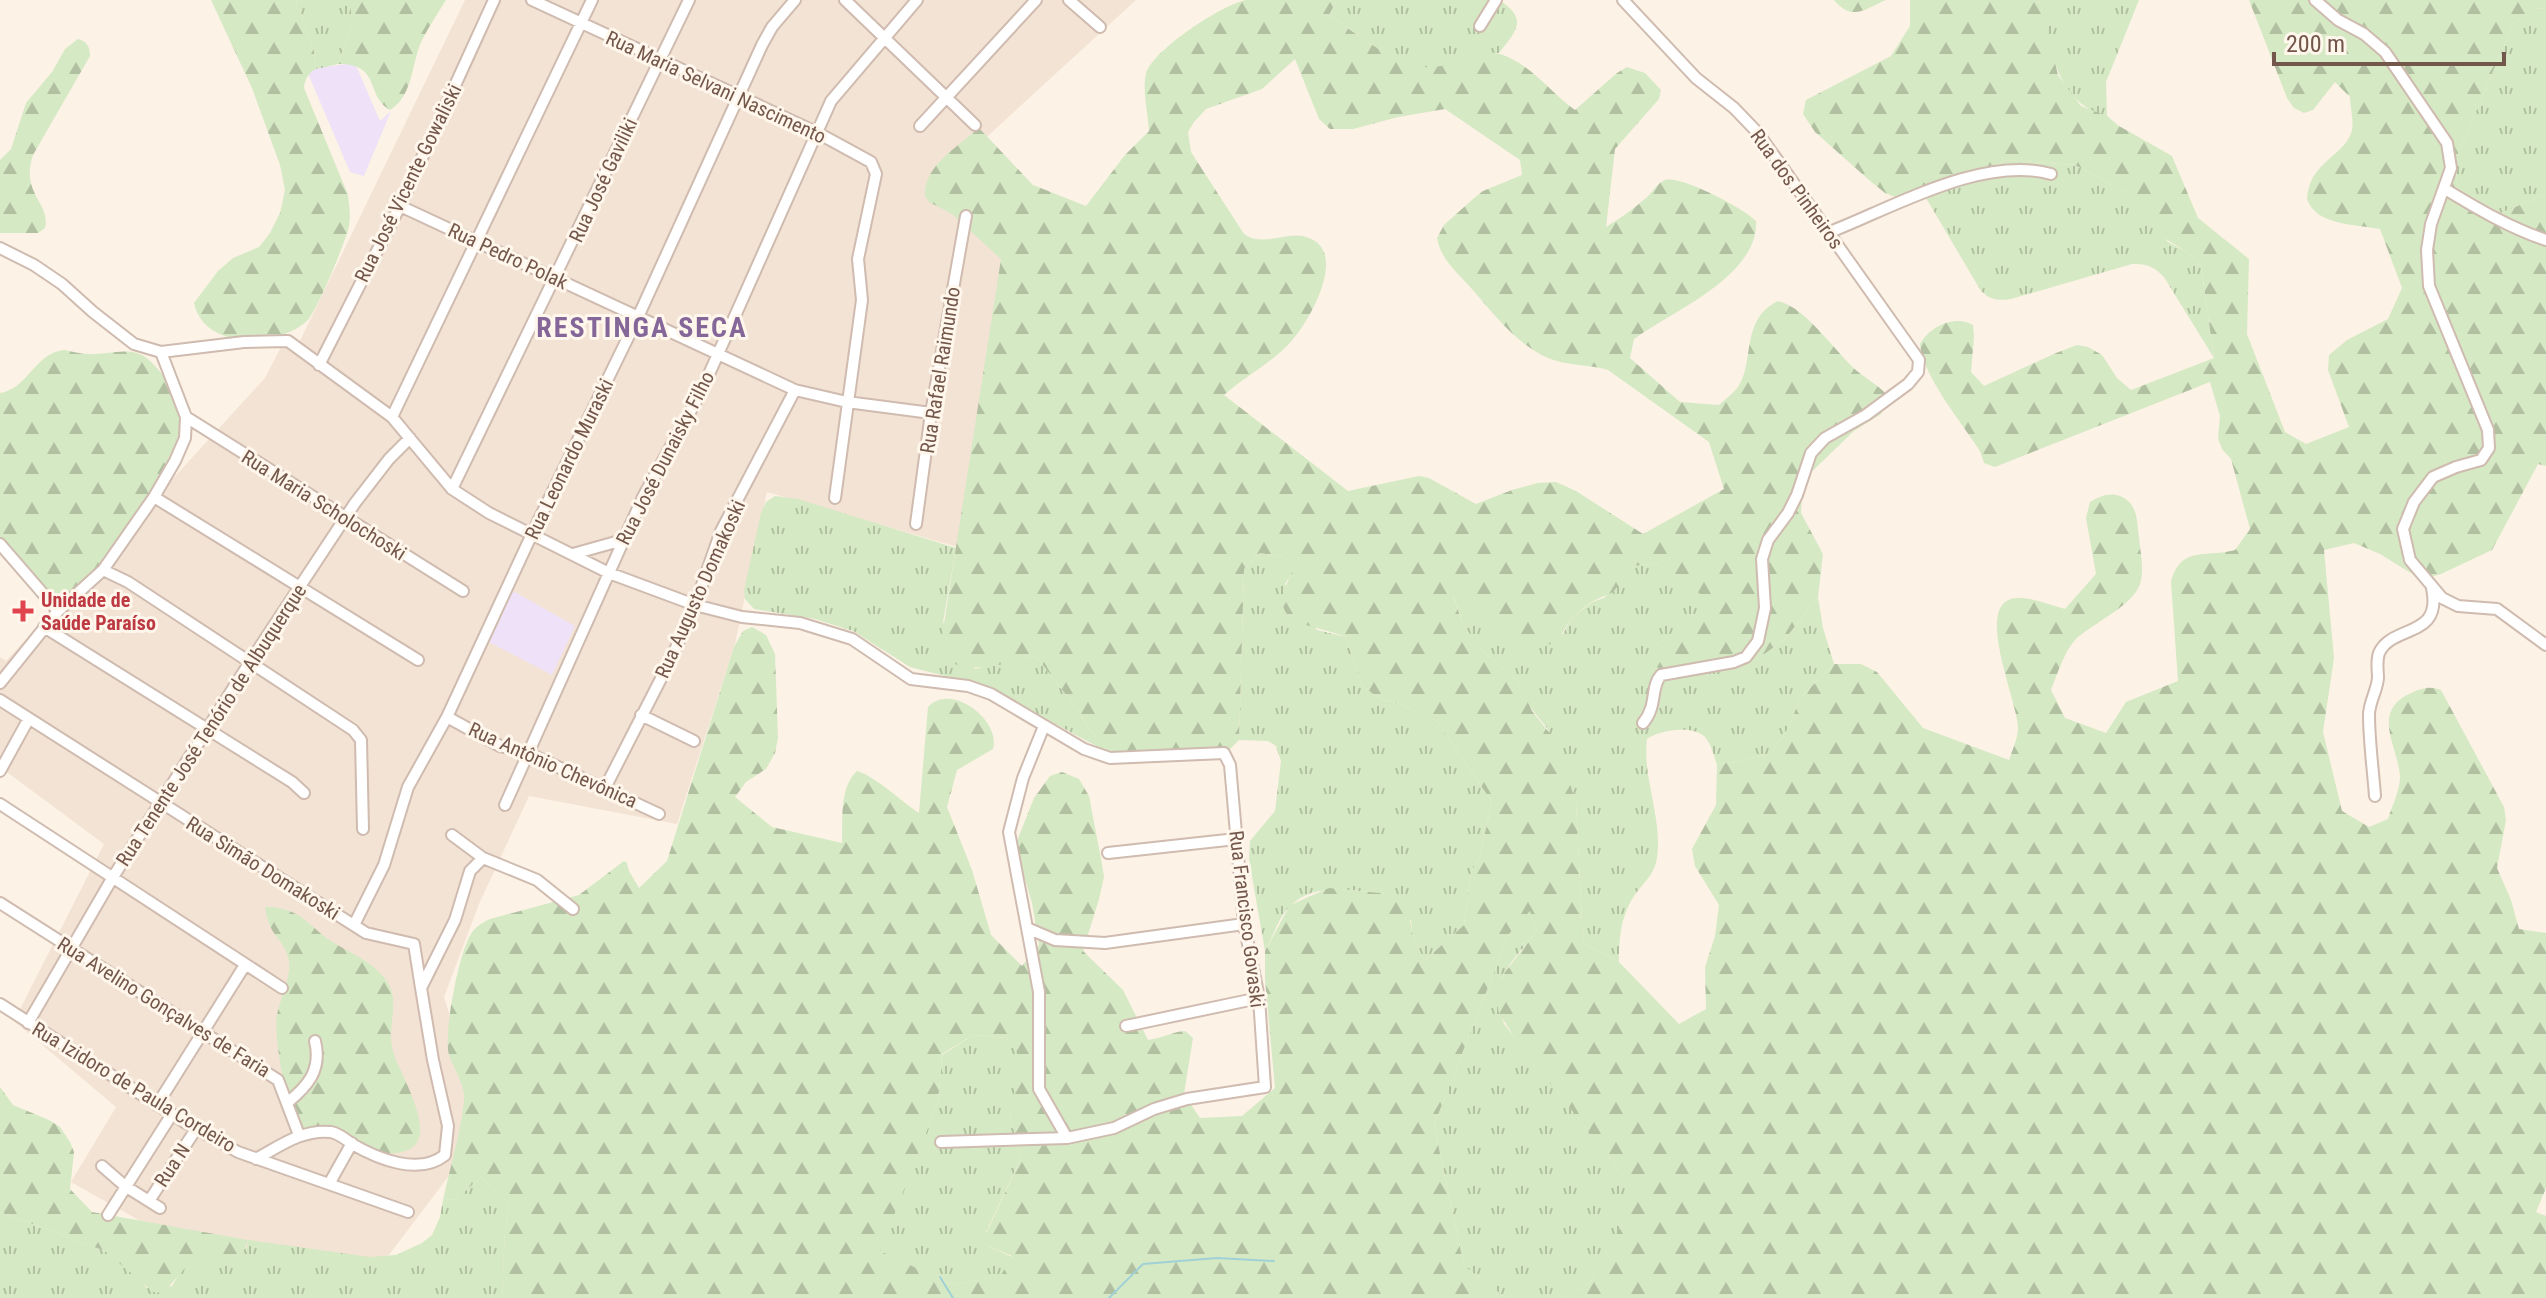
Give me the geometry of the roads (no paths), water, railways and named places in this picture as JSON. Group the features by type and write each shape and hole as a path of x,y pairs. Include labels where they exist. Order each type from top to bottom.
{"street":[{"name":"Rua José Vicente Gowaliski","path":"319,365 400,206 494,0"},
{"name":"Rua Maria Selvani Nascimento","path":"532,0 816,132 871,162 876,174 858,259 862,300 847,402"},
{"path":"392,417 592,0"},
{"name":"Rua José Gaviliki","path":"452,489 689,0"},
{"name":"Rua Leonardo Muraski","path":"354,925 384,865 408,787 447,717 772,27 795,0"},
{"path":"845,0 975,125"},
{"name":"Rua José Dunaisky Filho","path":"505,805 643,497 701,392 831,101 917,0"},
{"path":"920,126 1036,0"},
{"path":"1069,0 1100,27"},
{"path":"1480,26 1496,0"},
{"name":"Rua dos Pinheiros","path":"1623,0 1696,78 1734,108 1758,133 1919,360 1918,372 1908,384 1866,415 1825,438 1811,453 1797,495 1765,549 1762,559 1765,608 1758,641 1746,657 1734,662 1661,675 1656,681 1654,704 1643,723"},
{"path":"2315,0 2385,52 2447,143 2451,168 2431,224 2427,250 2429,286 2488,430 2489,448 2481,460 2433,477 2414,502 2403,529 2410,560 2442,598 2458,606 2497,609 2546,645"},
{"path":"1830,232 1954,181 2013,168 2051,174"},
{"path":"2445,189 2523,233 2546,240"},
{"name":"Rua Pedro Polak","path":"400,206 795,390 847,402 931,413"},
{"name":"Rua Rafael Raimundo","path":"916,524 931,413 966,216"},
{"path":"0,248 62,284 134,344 161,352 244,342 288,341 392,417 452,489 489,513 609,573 695,605 742,617 800,623 852,639 911,679 968,686 991,694 1044,726 1023,778 1009,832 1039,992 1039,1089 1067,1138 941,1142"},
{"path":"0,683 58,611 103,570 175,461 185,438 186,417 161,352"},
{"name":"Rua Augusto Domakoski","path":"605,788 671,659 695,605 721,531 795,390"},
{"path":"835,498 847,402"},
{"name":"Rua Maria Scholochoski","path":"186,417 463,591"},
{"name":"Rua Tenente José Tenório de Albuquerque","path":"28,1023 113,877 250,662 344,519 389,459 410,438"},
{"path":"154,497 418,660"},
{"path":"573,554 623,540"},
{"path":"0,544 58,611"},
{"path":"103,570 128,582 353,730 361,740 363,829"},
{"path":"2375,796 2369,716 2380,653 2385,645 2421,625 2431,615 2436,604 2432,587"},
{"path":"44,627 292,782 304,793"},
{"name":"Rua Simão Domakoski","path":"0,700 366,933 414,944 421,988"},
{"path":"641,715 694,741"},
{"name":"Rua Antônio Chevônica","path":"447,717 500,746 528,753 659,814"},
{"path":"0,771 28,720"},
{"name":"Rua Francisco Govaski","path":"1044,726 1084,749 1110,758 1224,753 1230,765 1244,924 1259,998 1265,1087 1187,1099 1154,1109 1114,1128 1067,1138"},
{"path":"0,804 282,988"},
{"path":"452,835 483,858 537,880 573,909"},
{"path":"1108,853 1236,839"},
{"path":"256,1159 299,1135 335,1133 352,1143 413,1166 434,1164 445,1155 448,1126 421,988 455,920 470,871 483,858"},
{"name":"Rua Avelino Gonçalves de Faria","path":"0,903 278,1080 299,1135"},
{"path":"1027,928 1055,940 1105,943 1244,924"},
{"path":"157,1105 245,965"},
{"path":"1126,1026 1259,998"},
{"name":"Rua Izidoro de Paula Cordeiro","path":"0,1004 196,1129 256,1159 408,1212"},
{"path":"287,1103 312,1078 319,1055 315,1041"},
{"path":"108,1215 172,1114"},
{"name":"Rua N","path":"149,1201 196,1129"},
{"path":"329,1184 352,1143"},
{"path":"102,1166 125,1186 160,1208"}],"waterway":[{"path":"1109,1298 1143,1264 1217,1258 1274,1261"},
{"path":"940,1277 953,1298"}],"place":[{"name":"Unidade de Saúde Paraíso","path":"23,611"}],"district":[{"name":"RESTINGA SECA","path":"642,327"}]}
